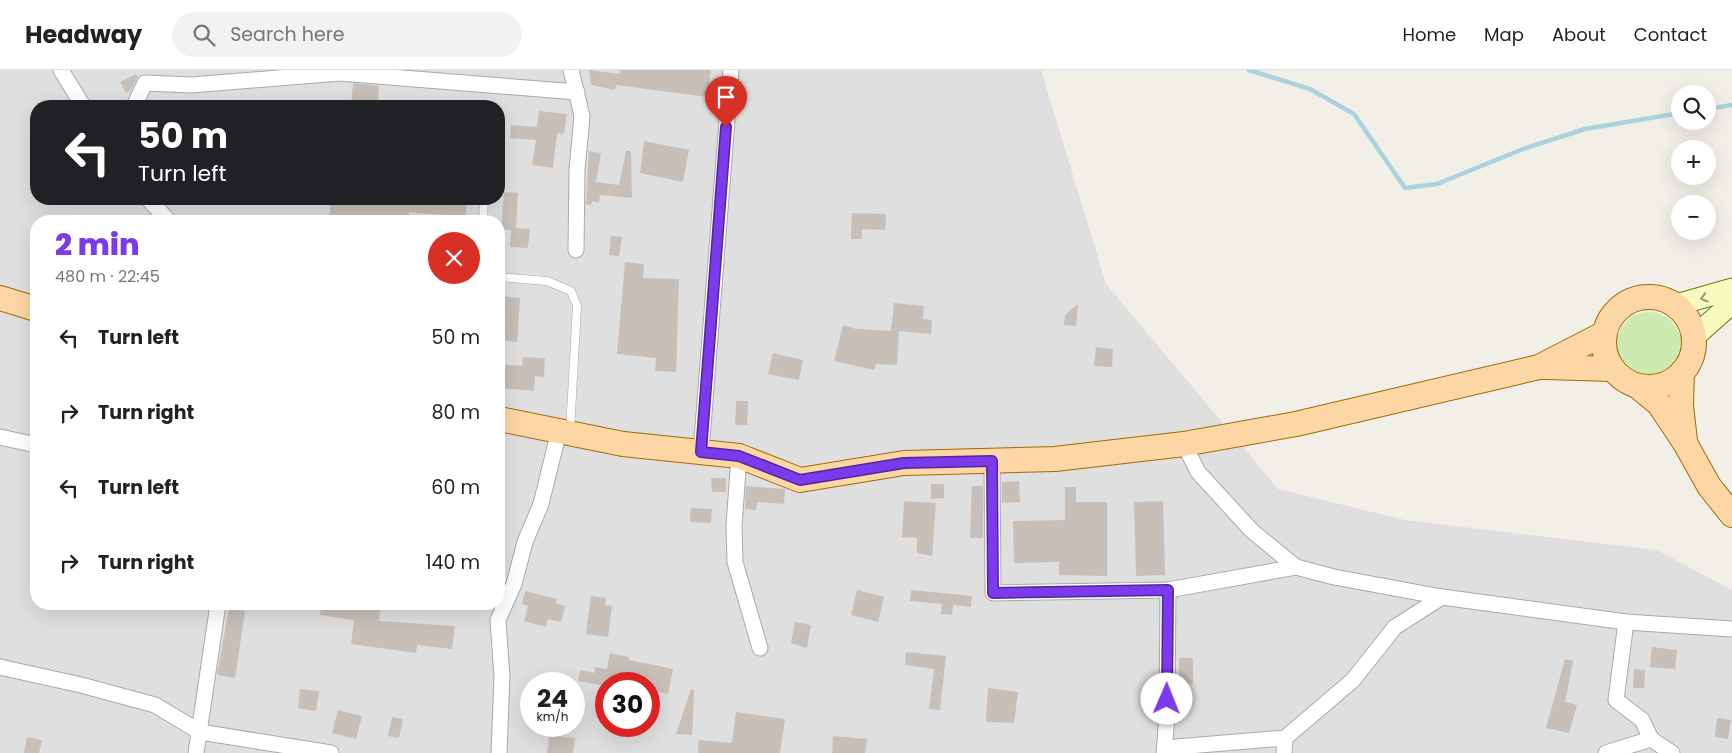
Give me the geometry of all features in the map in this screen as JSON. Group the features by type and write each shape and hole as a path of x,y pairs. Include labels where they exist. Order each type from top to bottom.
{"main road":[{"path":"1638,386 1662,385 1682,372 1689,361 1694,337 1684,314 1676,306 1662,299 1648,297 1633,300 1620,308 1610,319 1605,333 1607,357 1612,369 1624,379 1638,386 1659,404 1685,443 1708,486 1732,515"},
{"path":"0,298 30,307"},
{"path":"505,420 622,444 739,456 800,480 904,463 1055,459 1184,444 1296,424 1539,367 1605,333"},
{"path":"1539,367 1612,369"},
{"path":"1682,372 1681,404 1685,443"}],"street":[{"path":"60,70 79,100"},
{"path":"571,70 582,116 577,170 576,250"},
{"path":"701,452 731,70"},
{"path":"137,100 145,83 191,85 273,74 340,73 577,92"},
{"path":"154,205 163,215"},
{"path":"1676,306 1732,289"},
{"path":"1694,337 1732,303"},
{"path":"505,604 514,584 525,542 541,504 564,432"},
{"path":"0,437 30,444"},
{"path":"1184,444 1198,472 1252,531 1296,567 1334,577 1442,597 1626,622 1732,629"},
{"path":"739,456 734,526 735,562 760,648"},
{"path":"992,461 993,593 1168,590 1296,567"},
{"path":"1168,590 1167,717 1164,750 1284,746 1353,680 1395,628 1442,597"},
{"path":"196,753 217,610"},
{"path":"499,753 502,677 498,620 502,610"},
{"path":"1626,622 1616,700 1642,720 1651,739 1672,753"},
{"path":"0,667 82,685 154,705 200,732 331,753"},
{"path":"1606,753 1651,739"}],"lane":[{"path":"505,278 547,281 571,291 576,306 564,432"}],"shaded area":[{"path":"0,70 1041,70 1106,284 1278,489 1405,520 1657,550 1732,590 1732,753 0,753"}],"green space":[{"path":"1643,312 1655,312 1672,321 1679,332 1681,344 1679,356 1672,367 1655,376 1643,376 1631,371 1622,362 1617,350 1617,338 1622,326 1631,317"}],"building":[{"path":"589,70 619,74 620,70 711,70 707,97 616,85 615,90 591,85"},
{"path":"136,74 138,77 131,90 126,93 120,82"},
{"path":"353,83 379,86 378,100 352,100"},
{"path":"539,111 567,114 564,134 557,133 553,168 532,165 536,140 510,138 511,125 537,127"},
{"path":"644,141 689,150 683,182 640,173"},
{"path":"589,151 601,153 596,182 619,185 626,151 631,151 632,198 600,195 599,203 592,201 591,205 586,204"},
{"path":"505,192 518,193 516,228 530,229 528,248 510,247 511,230 505,229 505,215 502,215 503,205 505,205"},
{"path":"330,205 466,205 466,215 409,212 409,215 330,215"},
{"path":"852,213 886,214 885,230 862,229 862,239 851,239"},
{"path":"611,236 622,237 619,256 609,255"},
{"path":"625,262 644,264 643,278 679,279 676,372 655,371 656,358 617,354"},
{"path":"505,297 520,298 517,342 505,341"},
{"path":"894,303 924,306 923,319 932,320 931,334 899,331 897,365 876,364 874,370 834,361 843,325 856,329 894,331 891,330"},
{"path":"1078,304 1076,326 1064,325 1065,315"},
{"path":"1096,347 1113,349 1112,367 1094,366"},
{"path":"773,353 803,360 799,380 768,374"},
{"path":"523,357 545,358 544,377 535,376 534,391 505,389 505,365 522,366"},
{"path":"736,401 748,401 747,425 735,425"},
{"path":"711,478 726,478 726,492 712,492"},
{"path":"1019,481 1020,502 1002,503 1002,482"},
{"path":"931,484 944,484 944,498 931,499"},
{"path":"746,486 785,489 784,504 757,502 756,510 745,509"},
{"path":"972,486 983,486 983,538 970,538"},
{"path":"1065,487 1076,487 1076,502 1107,502 1107,576 1059,575 1059,562 1014,563 1013,521 1065,520"},
{"path":"904,501 936,503 932,556 917,553 917,538 902,537"},
{"path":"1163,501 1165,575 1136,576 1134,502"},
{"path":"691,508 712,509 711,523 690,522"},
{"path":"857,590 884,597 878,622 851,615"},
{"path":"911,590 972,596 971,607 953,605 952,615 941,614 942,604 910,601"},
{"path":"525,591 557,599 556,603 565,606 561,622 548,619 546,627 524,621 528,606 522,604"},
{"path":"591,596 606,598 605,605 612,606 608,637 586,634"},
{"path":"229,610 245,611 235,678 217,675"},
{"path":"320,610 380,610 379,621 455,626 452,649 417,645 416,653 351,644 354,620 320,615"},
{"path":"795,622 811,625 807,648 791,643"},
{"path":"1652,647 1677,650 1675,669 1650,667"},
{"path":"906,652 946,656 940,710 929,709 934,669 905,665"},
{"path":"610,653 629,657 629,660 673,669 668,694 660,692 660,672 595,672 595,684 585,682 585,672 580,672 580,670 594,673 595,667 607,669"},
{"path":"1179,658 1193,658 1193,684 1179,684"},
{"path":"1565,659 1573,661 1565,702 1577,705 1569,733 1546,728"},
{"path":"1634,669 1645,670 1644,688 1633,688"},
{"path":"988,688 1018,692 1014,723 986,722"},
{"path":"300,689 319,691 316,711 298,708"},
{"path":"691,689 694,690 692,735 676,734"},
{"path":"338,710 362,716 356,739 332,733"},
{"path":"736,712 785,719 780,753 698,753 699,740 732,743"},
{"path":"392,717 403,719 399,738 388,736"},
{"path":"1717,718 1731,720 1728,739 1715,737"},
{"path":"833,736 867,739 865,753 832,753"},
{"path":"27,737 42,740 39,753 24,753"},
{"path":"549,737 575,738 573,753 547,753"}],"waterway":[{"path":"1249,70 1310,89 1354,114 1405,188 1437,184 1523,149 1585,129 1671,115"},
{"path":"1716,108 1732,105"}],"route":[{"path":"726,127 701,452 739,456 800,480 904,463 992,461 993,593 1168,590 1167,699"}]}
